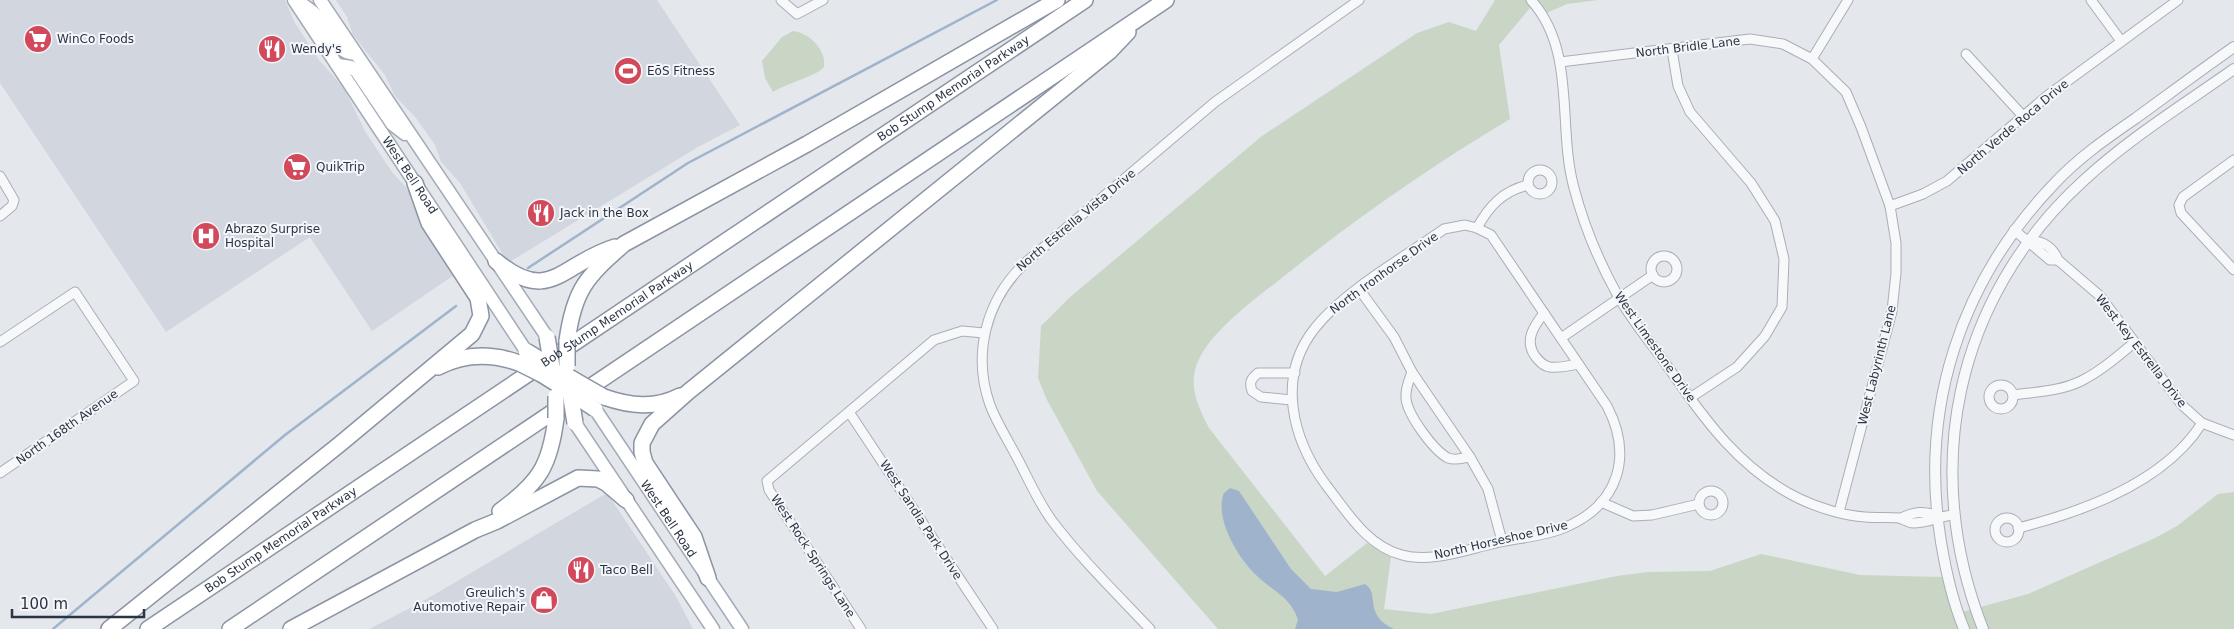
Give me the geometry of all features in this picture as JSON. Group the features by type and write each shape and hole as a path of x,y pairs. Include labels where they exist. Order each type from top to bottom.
{"highway":[{"path":"496,261 517,277 532,282 544,282 602,251 624,244 807,144 1057,0"},
{"name":"Bob Stump Memorial Parkway","path":"148,629 1085,0"},
{"path":"230,629 1166,0"},
{"path":"708,578 694,537 645,462 642,443 652,424 688,392 1110,52 1146,13"},
{"path":"110,629 472,334 479,323 481,307 472,287 429,223 415,183"},
{"path":"475,530 527,491 546,463 554,437 560,379 570,321 577,296 584,283 600,265 624,244"},
{"path":"547,337 575,423"},
{"path":"526,351 595,409"},
{"path":"426,373 456,359 467,356 487,355 512,361 610,399 630,404 652,405 666,402 688,392"},
{"path":"291,629 475,530 497,521 578,478 598,479 606,483 626,500"}],"main road":[{"path":"295,0 316,15 340,49 350,54 356,54"},
{"name":"West Bell Road","path":"295,0 526,351"},
{"name":"West Bell Road","path":"320,0 547,337"},
{"path":"338,65 351,68 357,72 392,124 416,143"},
{"name":"West Bell Road","path":"595,409 742,629"},
{"name":"West Bell Road","path":"575,423 713,629"}],"street":[{"path":"781,0 797,14 823,0"},
{"name":"North Estrella Vista Drive","path":"1150,629 1064,536 1041,504 990,405 982,373 984,332 1000,290 1025,263 1215,102 1359,0"},
{"name":"West Limestone Drive","path":"1531,0 1549,25 1555,39 1560,62 1573,186 1589,236 1619,298 1710,426 1748,464 1800,499 1839,512 1864,517 1901,518 1911,523 1929,522 1937,516 1953,515"},
{"path":"1812,59 1848,0"},
{"path":"2091,0 2122,41"},
{"name":"North Verde Roca Drive","path":"1890,206 1923,194 1947,181 2023,116 2178,0"},
{"name":"North Bridle Lane","path":"1560,62 1672,50 1750,39 1783,44 1812,59"},
{"path":"1964,629 1948,583 1934,492 1939,409 1954,346 1973,297 2014,230 2054,184 2077,162 2234,46"},
{"path":"1672,50 1678,86 1690,112 1751,183 1775,222 1784,259 1782,307 1765,336 1737,367 1690,398"},
{"path":"1966,54 2023,116"},
{"name":"West Labyrinth Lane","path":"1812,59 1846,92 1861,126 1890,206 1896,243 1892,311 1839,512"},
{"path":"1983,629 1964,571 1953,515 1952,460 1958,404 1971,352 1990,305 2029,240 2062,201 2106,161 2234,69"},
{"path":"2234,160 2184,198 2179,205 2181,213 2234,270"},
{"path":"0,176 14,200 12,206 0,216"},
{"path":"1477,228 1487,209 1503,196 1517,188 1528,185"},
{"name":"North Ironhorse Drive","path":"1293,410 1292,400 1295,374 1302,351 1316,327 1331,311 1444,229 1465,225 1477,228"},
{"name":"North Horseshoe Drive","path":"1293,410 1301,444 1314,468 1364,533 1374,542 1403,556 1426,557 1564,528 1586,517 1601,502 1615,478 1620,463 1621,446 1616,424 1607,406 1491,235 1477,228"},
{"name":"West Key Estrella Drive","path":"2014,230 2029,240 2040,241 2055,252 2058,260 2100,296 2182,405 2202,423"},
{"path":"1561,338 1654,275"},
{"path":"1359,289 1394,337 1412,372 1470,456 1488,489 1502,541"},
{"name":"North 168th Avenue","path":"0,342 75,292 134,381 0,473"},
{"path":"1544,313 1534,326 1529,340 1531,351 1542,364 1550,367 1578,364"},
{"path":"849,412 934,340 962,331 984,332"},
{"path":"2013,395 2052,389 2080,381 2135,342"},
{"path":"1412,372 1406,397 1409,411 1425,434 1447,457 1456,460 1470,456"},
{"path":"1292,400 1261,397 1252,391 1250,385 1251,379 1258,373 1295,374"},
{"name":"West Rock Springs Lane","path":"849,412 767,481 769,490 861,629"},
{"name":"West Sandia Park Drive","path":"849,412 993,629"},
{"path":"2018,528 2059,516 2121,490 2150,475 2179,452 2193,437 2202,423 2234,435"},
{"path":"1601,502 1633,516 1652,515 1699,504"}],"shaded area":[{"path":"0,0 285,0 295,23 319,60 344,88 366,133 392,172 412,194 457,273 372,331 310,237 166,332 0,83"},
{"path":"336,0 657,0 740,125 698,147 508,263 460,183 441,162 435,145 416,118 395,96 385,75 353,35 347,17"},
{"path":"607,493 677,598 693,629 369,629 420,603"}],"green space":[{"path":"1495,0 1598,0 1567,4 1538,17 1530,8 1499,45 1510,119 1396,192 1314,252 1231,320 1208,344 1195,370 1195,393 1209,428 1325,576 1367,543 1391,557 1384,609 1431,614 1617,576 1648,572 1710,571 1761,554 1860,575 1943,577 1955,614 2028,594 2155,538 2177,526 2218,494 2234,492 2234,629 1218,629 1097,491 1047,400 1038,378 1041,326 1069,298 1262,136 1417,33 1449,22 1476,31"},
{"path":"793,31 805,35 815,43 823,54 824,67 816,73 773,92 765,78 762,61 782,37"}],"water":[{"path":"1230,488 1239,491 1291,569 1311,589 1337,592 1365,584 1372,593 1378,617 1394,629 1295,629 1298,620 1290,605 1247,566 1234,547 1222,513 1224,493"}],"waterway":[{"path":"528,268 688,163 997,0"},
{"path":"53,629 285,435 456,306"}],"place":[{"name":"WinCo Foods","path":"38,39"},
{"name":"Wendy's","path":"272,49"},
{"name":"EōS Fitness","path":"628,71"},
{"name":"QuikTrip","path":"297,167"},
{"name":"Jack in the Box","path":"541,213"},
{"name":"Abrazo Surprise Hospital","path":"206,236"},
{"name":"Taco Bell","path":"581,570"},
{"name":"Greulich's Automotive Repair","path":"544,600"}]}
